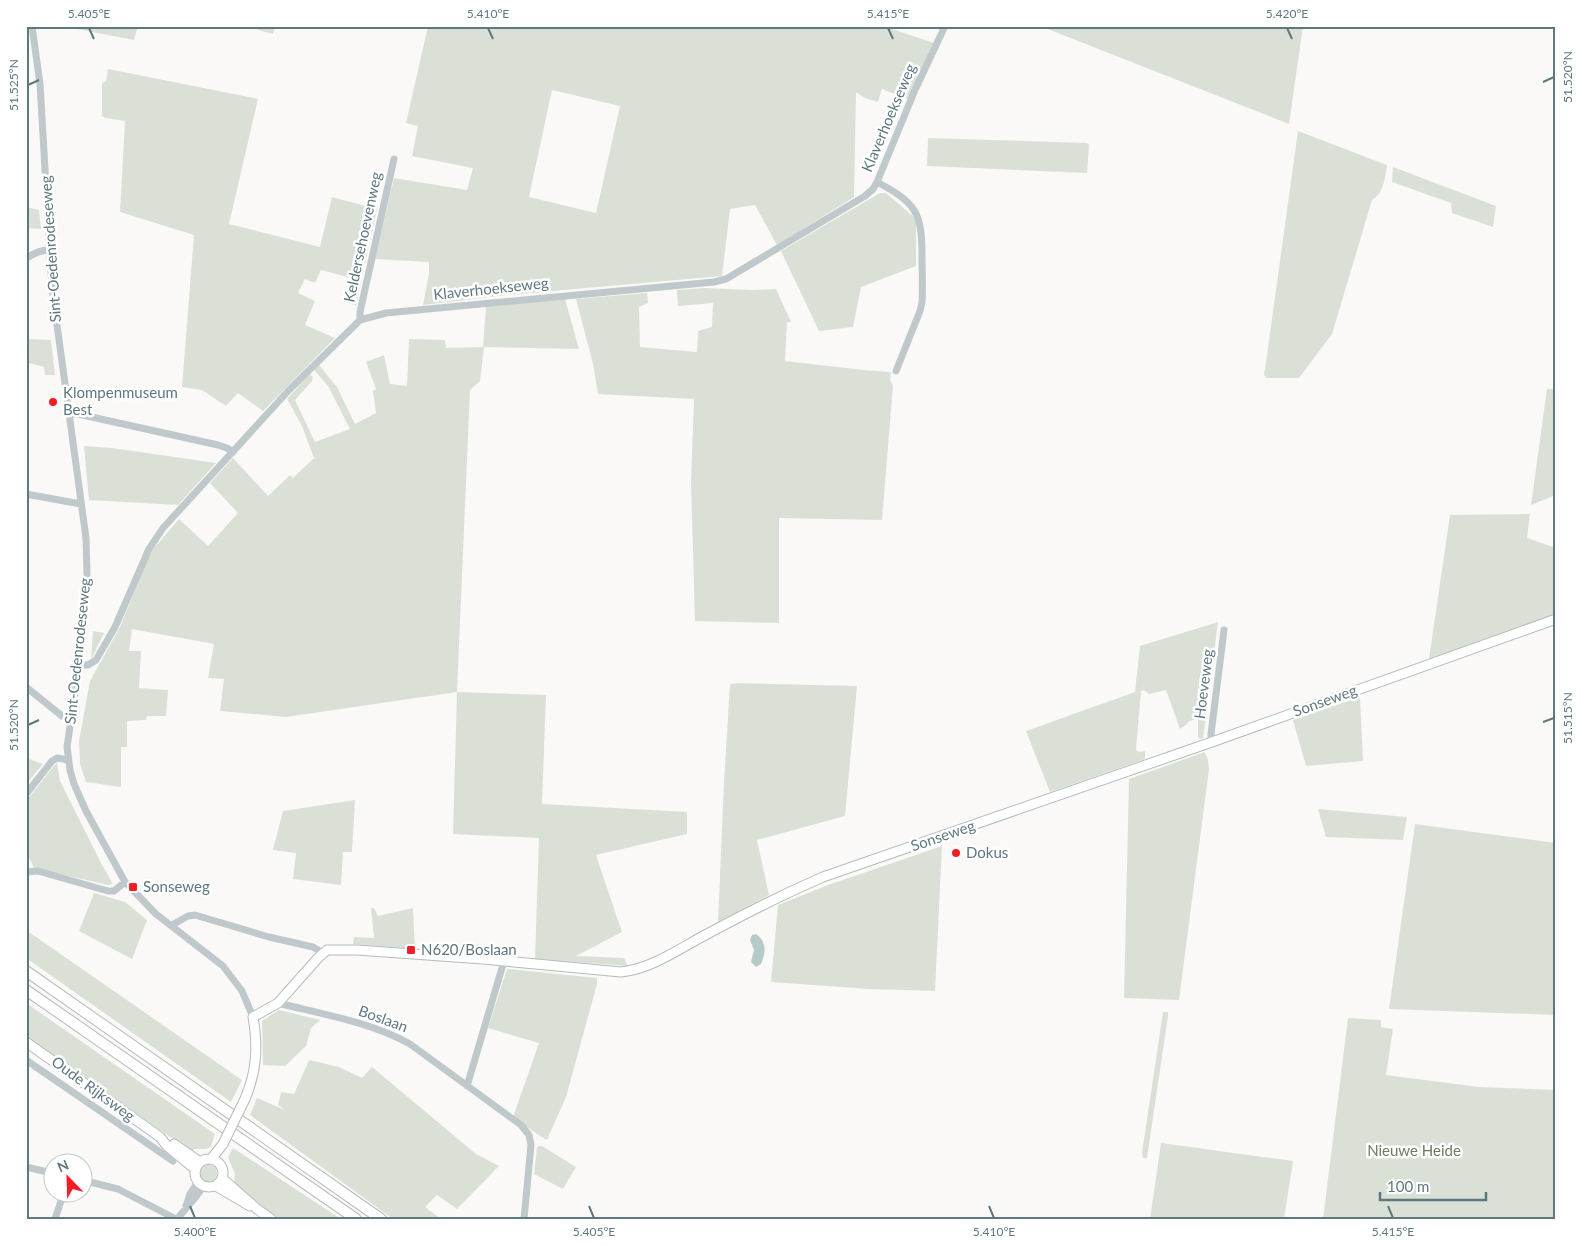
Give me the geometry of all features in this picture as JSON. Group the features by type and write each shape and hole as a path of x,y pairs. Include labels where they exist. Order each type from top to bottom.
{"highway":[{"path":"26,971 381,1219"},
{"path":"26,990 356,1219"}],"main road":[{"name":"Sonseweg","path":"323,953 332,949 504,961 621,972 643,968 772,899 823,878 1556,619"},
{"path":"253,1017 278,1003 323,953"},
{"name":"Sint-Oedenrodeseweg","path":"214,1161 250,1087 257,1058 253,1017"},
{"name":"Oude Rijksweg","path":"26,1042 160,1137 171,1142 197,1166"},
{"path":"214,1161 222,1168 222,1178 216,1186 209,1188 200,1184 195,1178 197,1166 214,1161"},
{"path":"222,1178 271,1219"},
{"path":"216,1186 246,1205 257,1209"}],"street":[{"name":"Sint-Oedenrodeseweg","path":"32,26 40,84 56,321 86,538 87,575 80,665 67,747 68,760 74,784 86,811 125,882 143,902 222,966 242,990 253,1017"},
{"name":"Klaverhoekseweg","path":"80,665 88,665 96,660 115,627 154,540 290,390 360,320 386,313 721,281 873,190 915,90 945,26"},
{"name":"Keldersehoevenweg","path":"360,320 360,312 394,160"},
{"path":"877,182 890,189 912,207 917,215 922,233 922,302 896,371"},
{"path":"26,258 50,249"},
{"path":"69,414 78,414 218,445 233,452"},
{"path":"26,494 82,504"},
{"name":"Hoeveweg","path":"1212,742 1211,734 1224,630"},
{"path":"26,687 62,716 71,718"},
{"path":"26,794 52,761 57,758 68,760"},
{"path":"26,872 38,871 114,891 125,882"},
{"name":"Sonseweg","path":"172,925 188,916 194,915 269,937 312,947 323,953"},
{"path":"467,1086 504,961"},
{"name":"Boslaan","path":"278,1003 326,1015 398,1037 521,1125 528,1135 531,1145 524,1219"},
{"path":"26,1060 173,1161"},
{"path":"142,1140 149,1129"},
{"path":"26,1167 42,1171"},
{"path":"92,1182 118,1189 177,1219 196,1198 200,1184"},
{"path":"55,1219 61,1202"}],"green space":[{"path":"61,26 138,26 134,40"},
{"path":"244,26 275,26 273,34"},
{"path":"428,26 883,26 934,43 908,99 882,89 878,102 865,98 856,92 854,197 777,245 755,205 730,209 722,276 507,295 423,305 429,273 429,262 375,259 394,178 467,190 473,168 412,156 418,126 406,123","holes":["552,90 620,106 596,213 529,197"]},
{"path":"1040,26 1303,26 1289,124"},
{"path":"108,69 258,99 229,224 320,247 332,197 377,209 356,306 350,302 355,279 321,270 315,283 305,279 298,293 315,301 305,325 335,338 263,411 238,393 226,406 202,390 182,387 194,235 120,212 125,121 102,116 102,83 106,81"},
{"path":"1298,131 1387,165 1385,180 1379,193 1372,200 1332,334 1299,378 1266,378 1264,374"},
{"path":"928,138 1087,143 1089,145 1087,173 927,166"},
{"path":"1393,167 1496,206 1493,227 1452,213 1451,203 1392,182"},
{"path":"880,193 886,193 913,216 916,223 916,266 861,287 853,327 819,331 781,251"},
{"path":"26,207 39,210 41,229 26,228"},
{"path":"705,288 776,289 791,322 787,322 785,361 891,372 890,379 893,386 882,520 779,518 779,623 695,621 691,482 694,399 598,394 593,364 576,299 647,293 648,303 639,307 640,347 697,352 698,331 712,327 713,303 678,306 677,290"},
{"path":"565,299 579,349 484,347 480,381 470,390 457,692 286,717 220,711 224,679 208,678 214,644 132,629 129,651 141,651 139,688 168,690 166,716 147,716 146,720 127,721 127,747 121,747 121,787 86,782 80,764 79,741 90,681 120,627 148,558 155,547 179,519 208,546 238,513 210,483 233,458 268,496 290,475 293,478 314,458 302,426 287,399 310,374 313,377 312,381 295,400 315,442 350,429 328,386 314,370 319,365 337,387 355,424 376,413 373,391 376,389 366,362 384,355 390,384 407,386 409,339 445,340 446,348 483,347 486,306"},
{"path":"26,339 51,340 55,375 45,375 44,367 26,362"},
{"path":"1547,389 1556,389 1556,495 1531,505"},
{"path":"84,446 112,448 216,463 178,505 89,500"},
{"path":"1530,514 1527,538 1556,548 1556,615 1429,659 1450,515"},
{"path":"1218,622 1203,738 1200,739 1198,737 1198,718 1188,722 1180,729 1166,690 1149,694 1144,690 1141,691 1136,750 1139,752 1145,751 1145,759 1050,792 1026,731 1135,692 1140,646"},
{"path":"93,631 104,633 91,660"},
{"path":"730,684 857,686 845,816 757,840 769,895 718,922"},
{"path":"457,692 546,695 542,804 687,812 687,834 596,855 622,932 576,956 624,958 628,966 535,959 539,838 453,834"},
{"path":"1360,697 1363,761 1306,766 1293,720"},
{"path":"1205,752 1209,769 1179,1000 1124,998 1129,779"},
{"path":"26,758 43,764 26,784"},
{"path":"57,762 60,781 113,884 108,885 34,868 26,851 26,801"},
{"path":"355,800 352,852 343,852 341,885 293,879 296,853 273,850 283,811"},
{"path":"1318,809 1407,817 1403,840 1326,837"},
{"path":"1415,824 1556,843 1556,1015 1389,1009"},
{"path":"942,846 935,991 868,989 771,982 778,905 828,885"},
{"path":"94,893 125,902 147,920 132,959 79,931"},
{"path":"371,908 374,908 378,916 413,908 415,949 353,944 354,937 374,938"},
{"path":"26,930 242,1080 231,1102 26,958"},
{"path":"507,969 597,978 597,984 566,1097 547,1140 513,1117 539,1043 488,1028"},
{"path":"26,1003 215,1134 211,1147 194,1149 192,1152 26,1037"},
{"path":"279,1010 320,1020 311,1028 306,1046 285,1066 263,1065 262,1021"},
{"path":"1163,1012 1168,1012 1168,1016 1147,1158 1143,1158 1142,1153"},
{"name":"Nieuwe Heide","path":"1348,1018 1381,1020 1381,1027 1393,1029 1386,1075 1479,1087 1556,1090 1556,1219 1323,1219"},
{"path":"309,1060 339,1067 362,1078 372,1067 476,1154 499,1166 457,1209 437,1195 425,1207 441,1219 393,1219 250,1115 257,1098 285,1110 278,1105 281,1092 294,1094"},
{"path":"1161,1143 1293,1161 1284,1219 1150,1219"},
{"path":"539,1146 576,1167 563,1189 534,1174 537,1147"},
{"path":"233,1148 341,1219 278,1219 234,1183 235,1174 228,1157"},
{"path":"208,1164 214,1167 217,1173 214,1179 208,1182 202,1179 199,1173 202,1167"}],"shaded area":[{"path":"756,934 762,940 765,951 761,964 756,967 751,962 754,950 750,940 752,935"}],"place":[{"name":"Klompenmuseum Best","path":"53,402"},
{"name":"Dokus","path":"956,853"},
{"name":"Sonseweg","path":"133,887"},
{"name":"N620/Boslaan","path":"411,950"}]}
